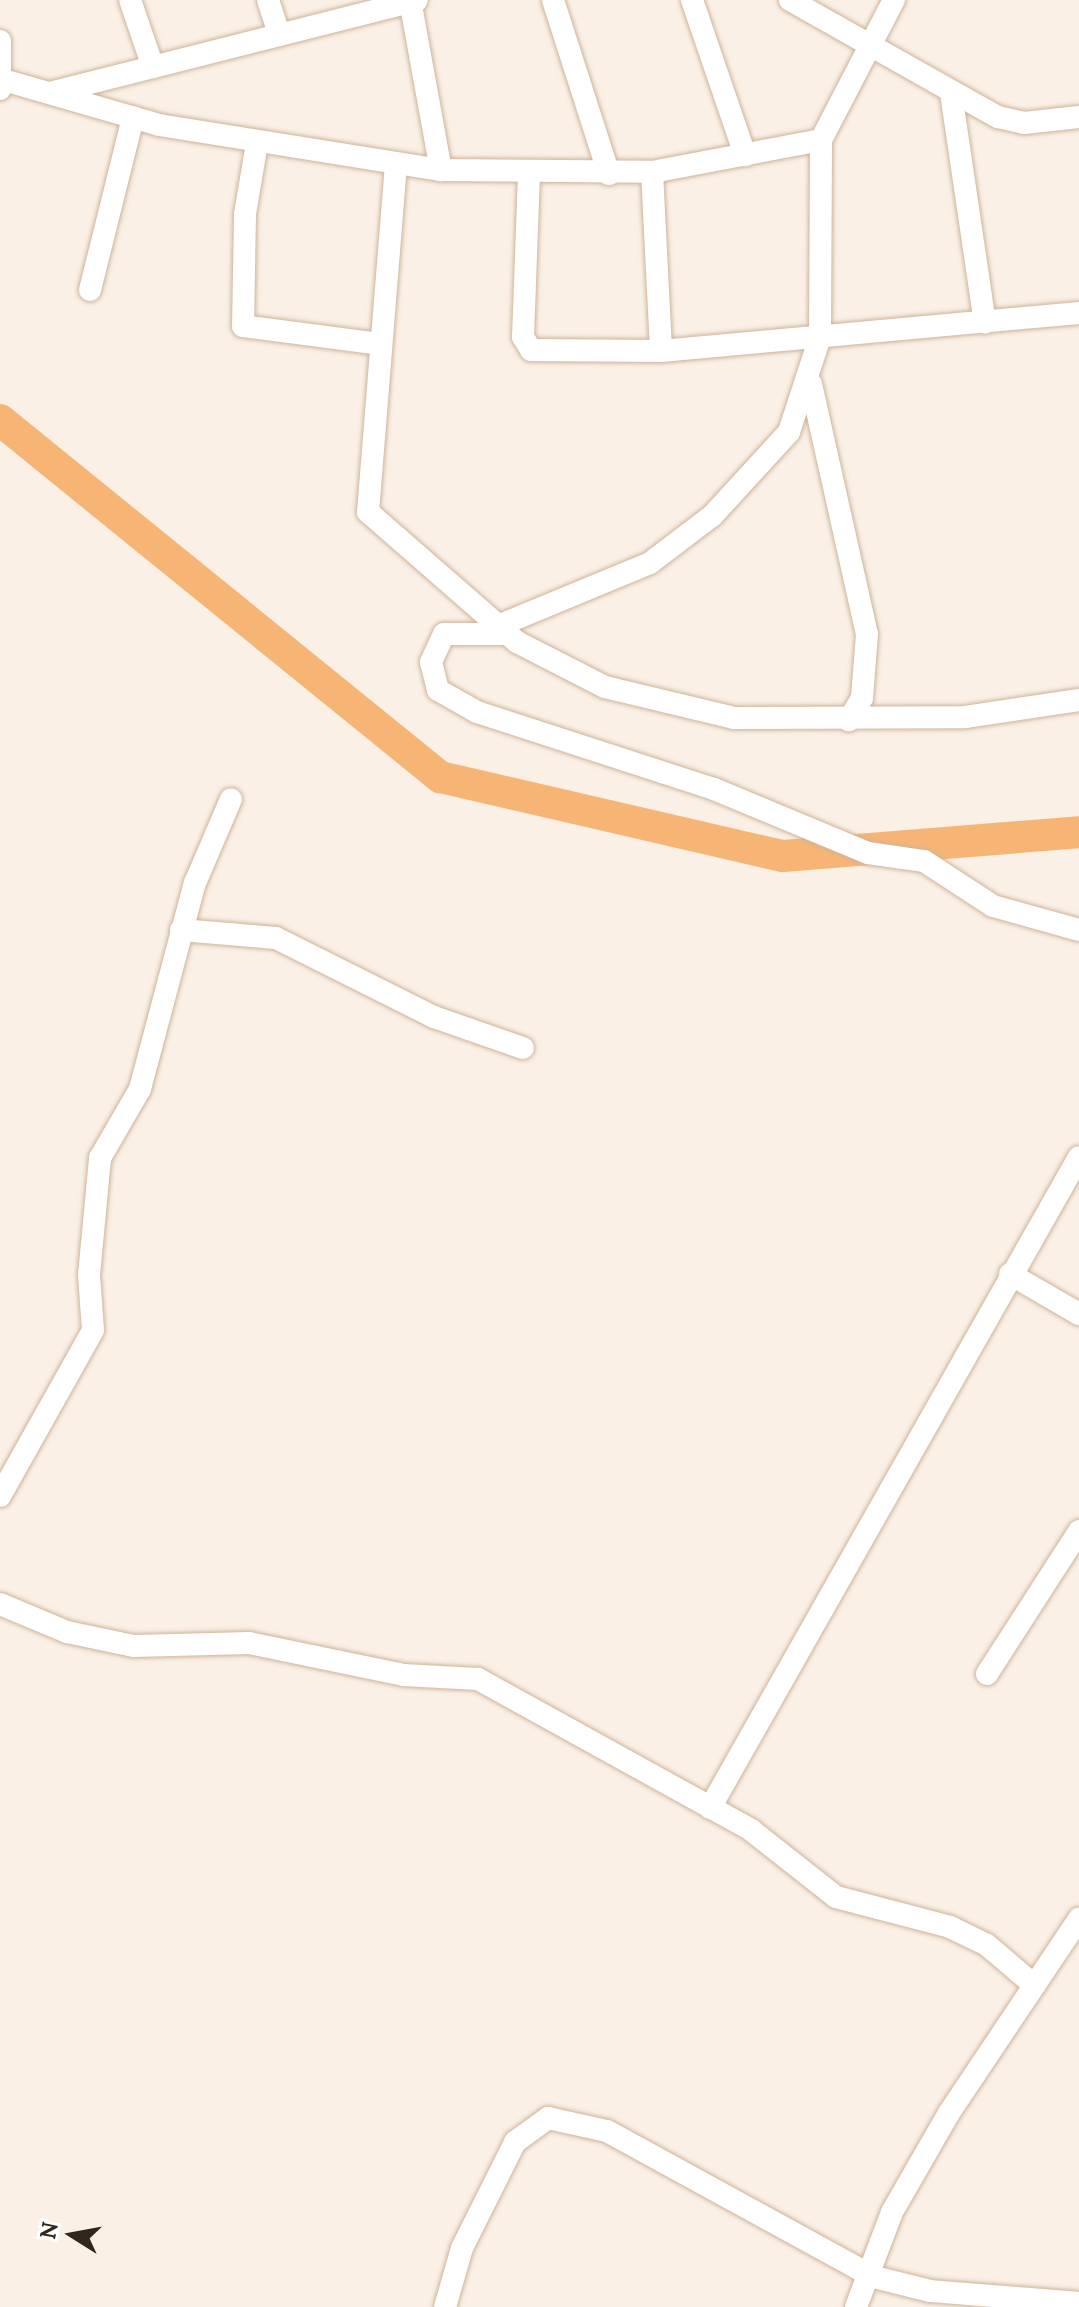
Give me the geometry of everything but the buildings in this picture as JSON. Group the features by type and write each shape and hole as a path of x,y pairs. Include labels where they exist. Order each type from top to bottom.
{"street":[{"path":"130,0 153,67"},
{"path":"268,0 279,33"},
{"path":"553,0 609,174"},
{"path":"692,0 745,155"},
{"path":"790,0 870,50 1011,121 1079,117"},
{"path":"894,0 821,140 820,337 810,377 781,443 712,516 650,563 503,630 444,634 431,662 438,690 477,712 637,761 858,848 924,861 993,906 1079,930"},
{"path":"54,92 412,1 441,170"},
{"path":"0,41 1,82 54,92 133,117 257,143 441,170 529,174 652,172 821,140"},
{"path":"951,93 985,322"},
{"path":"90,290 133,117"},
{"path":"257,143 245,214 243,326 380,344"},
{"path":"396,164 368,512 503,630 605,687 655,704 734,718 849,720 965,717 1079,700"},
{"path":"652,172 661,351"},
{"path":"529,174 526,345 661,351 1079,313"},
{"path":"810,377 867,634 862,698 849,720"},
{"path":"0,1496 93,1330 89,1275 100,1158 140,1089 181,930 231,799"},
{"path":"181,930 276,938 434,1017 523,1048"},
{"path":"710,1808 1079,1157"},
{"path":"1010,1274 1079,1314"},
{"path":"987,1674 1079,1531"},
{"path":"0,1604 67,1632 134,1646 249,1643 403,1675 478,1679 751,1830 836,1897 950,1927 987,1945 1034,1985"},
{"path":"856,2307 892,2212 941,2126 1079,1919"},
{"path":"445,2307 462,2248 515,2142 548,2118 607,2131 868,2274 930,2291 996,2302 1079,2303"}],"waterway":[{"path":"0,420 440,777 783,856 1079,832"}]}
